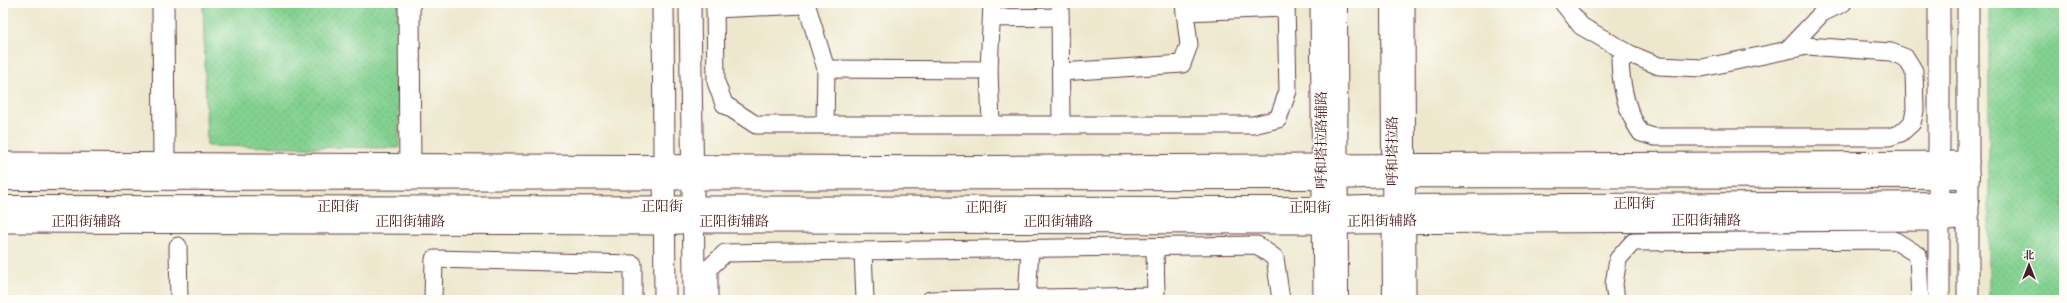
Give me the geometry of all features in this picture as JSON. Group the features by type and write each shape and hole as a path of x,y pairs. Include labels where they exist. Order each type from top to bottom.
{"main road":[{"path":"1336,3 1329,172 1330,215 1337,300"},
{"name":"呼和塔拉路","path":"1392,3 1399,170 1399,213 1394,300"},
{"path":"3,179 410,172 1329,172 1399,170 1968,169"},
{"name":"正阳街","path":"3,207 665,216 694,214 1330,215 1399,213 1939,212 1968,210"}],"street":[{"path":"163,3 164,164"},
{"path":"3,163 164,164 410,172 409,3"},
{"path":"663,3 665,300"},
{"path":"690,3 694,300"},
{"name":"呼和塔拉路辅路","path":"1321,3 1329,172"},
{"path":"1399,170 1404,3"},
{"path":"1563,3 1581,26 1630,54 1659,66 1702,68 1806,46 1891,52 1906,58 1914,71 1915,111 1912,123 1901,133 1888,137 1654,137 1641,133 1631,118 1620,73 1620,61 1630,54"},
{"path":"1787,50 1822,13 1843,3"},
{"path":"1939,3 1939,300"},
{"path":"1968,3 1968,300"},
{"path":"825,125 826,69 806,4 715,6 716,82 724,104 756,125 825,125 1253,125 1278,119 1288,90 1286,6 1184,7 1189,45 1182,64 1061,72"},
{"path":"991,125 989,70 992,11 1060,10 1061,125"},
{"path":"826,69 989,70"},
{"path":"1399,213 1405,300"},
{"path":"1324,300 1330,215"},
{"name":"正阳街辅路","path":"3,222 665,216"},
{"path":"1616,300 1614,284 1618,259 1633,242 1894,240 1918,255 1920,300"},
{"path":"709,300 709,268 725,253 1257,245 1275,258 1281,300"},
{"path":"178,246 179,300"},
{"path":"930,300 1156,296 1155,247"},
{"path":"1028,299 1030,248"},
{"path":"862,251 865,300"},
{"path":"433,300 434,259 633,264 633,300"}],"green space":[{"path":"203,3 399,3 399,148 207,146"},
{"path":"1989,3 2064,3 2064,300 1989,300"}]}
